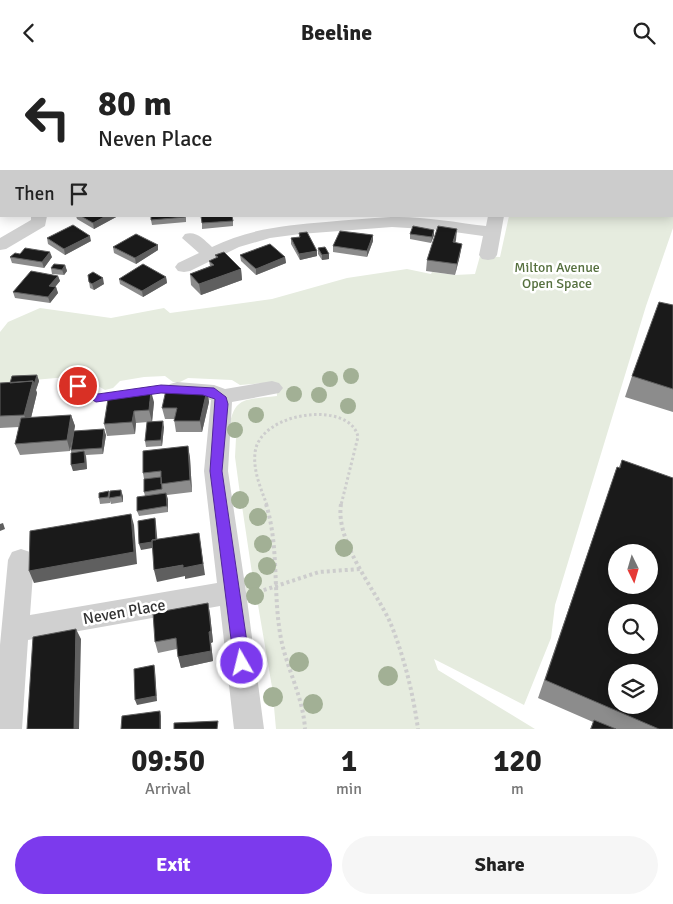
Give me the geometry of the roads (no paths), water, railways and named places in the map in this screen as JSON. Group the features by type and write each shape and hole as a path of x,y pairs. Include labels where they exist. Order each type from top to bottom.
{"street":[{"path":"0,245 39,222 40,217"},
{"path":"184,267 232,243 270,233 392,222 440,225 494,224 488,255"},
{"path":"191,238 210,254"},
{"path":"178,389 214,392 221,397 272,388"},
{"path":"221,397 216,471 233,592 249,729"},
{"path":"7,729 21,560"},
{"name":"Neven Place","path":"15,630 233,592"}],"lane":[{"path":"78,386 96,398 161,389 178,389"}],"park label":[{"name":"Milton Avenue Open Space","path":"557,275"}]}
